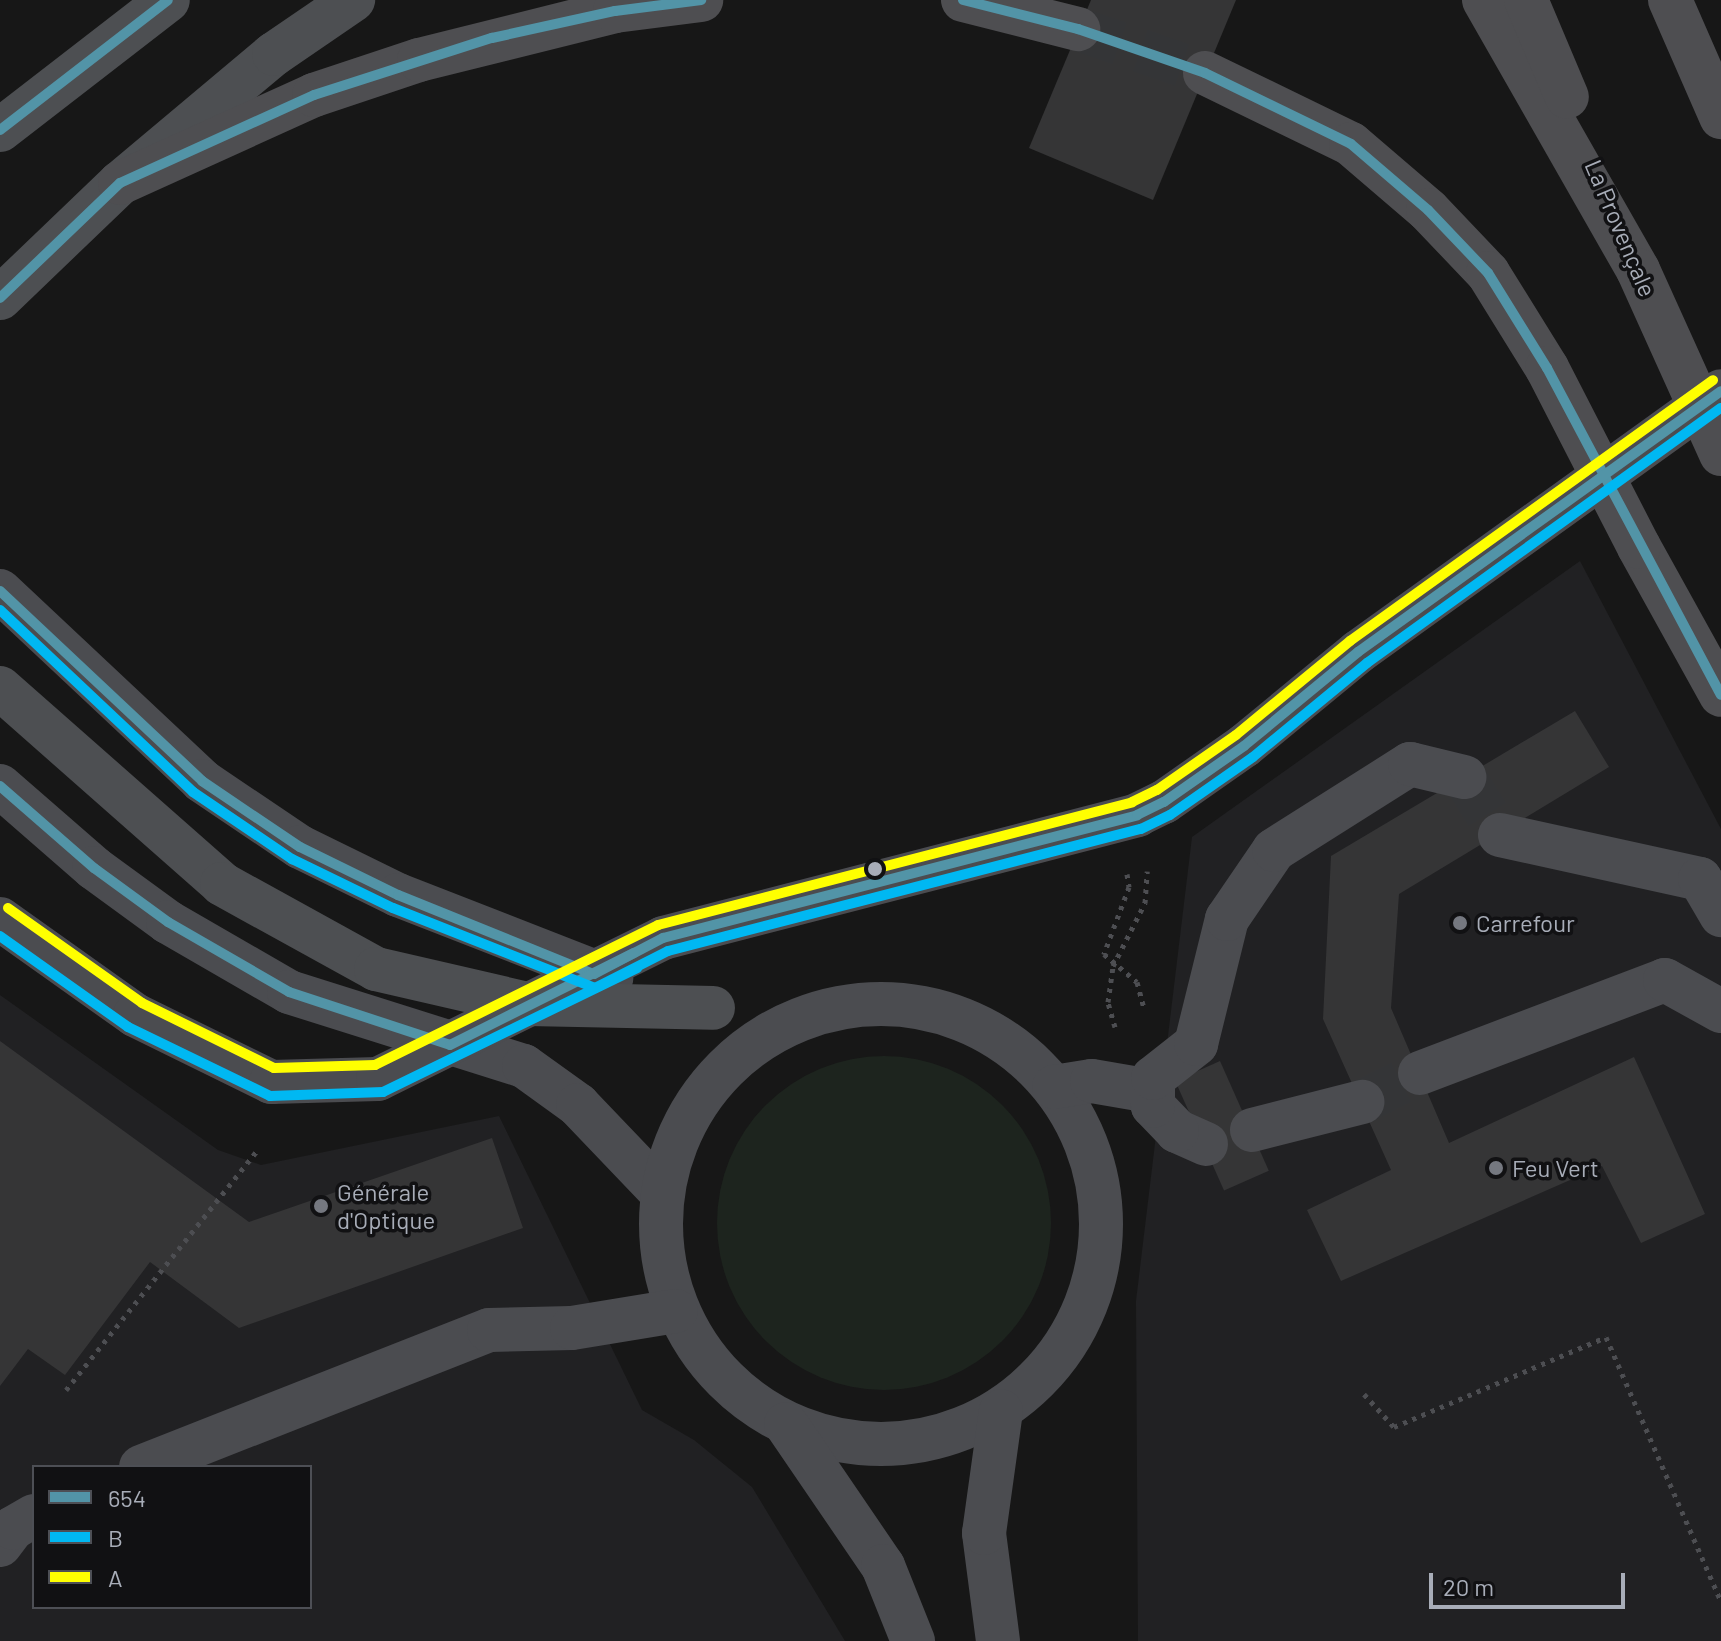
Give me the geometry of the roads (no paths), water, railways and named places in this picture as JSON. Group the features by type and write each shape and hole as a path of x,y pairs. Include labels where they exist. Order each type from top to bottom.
{"highway":[{"path":"120,183 314,95 419,60 615,11 701,0"},
{"path":"963,0 1078,29"},
{"path":"1484,0 1638,270"},
{"name":"La Provençale","path":"1526,0 1638,270 1721,454"},
{"path":"1670,0 1721,117"},
{"path":"1205,73 1351,144 1428,210 1488,273 1547,368 1639,547 1721,695"}],"main road":[{"path":"0,130 168,0"},
{"path":"0,298 120,183 274,54 353,0"},
{"path":"0,688 222,884 376,969 528,1004 713,1008"}],"street":[{"path":"0,919 135,1015 271,1082 378,1079 663,938 1137,815 1244,746 1358,652 1721,391"},
{"path":"0,591 202,781 300,847 398,895 594,974 713,1008 774,1030"},
{"path":"1206,1144 1177,1131 1153,1106 1150,1091 1153,1078 1196,1044 1227,919 1274,850 1410,764 1464,777"},
{"path":"10,799 168,922 289,992 524,1066 578,1105 661,1192"},
{"path":"1500,835 1700,879 1721,915"},
{"path":"1420,1073 1665,980 1721,1011"},
{"path":"902,1003 945,1012 986,1030 1023,1055 1054,1087 1085,1140 1100,1200 1101,1239 1082,1315 1061,1352 1034,1384 1001,1411 950,1435 895,1446 839,1442 786,1424 740,1396 704,1357 676,1311 661,1252 661,1192 682,1127 720,1071 774,1030 815,1012 902,1003"},
{"path":"1054,1087 1092,1081 1150,1091"},
{"path":"1252,1130 1362,1102"},
{"path":"146,1465 489,1330 572,1328 676,1311"},
{"path":"998,1641 984,1533 1001,1411"},
{"path":"786,1424 883,1566 913,1641"},
{"path":"0,1545 13,1528 32,1517"}],"tunnel":[{"path":"1078,29 1205,73"},
{"path":"1464,777 1500,835"},
{"path":"1362,1102 1420,1073"}],"place":[{"name":"Carrefour","path":"1460,923"},
{"name":"Feu Vert","path":"1496,1168"},
{"name":"Générale d'Optique","path":"321,1206"}]}
